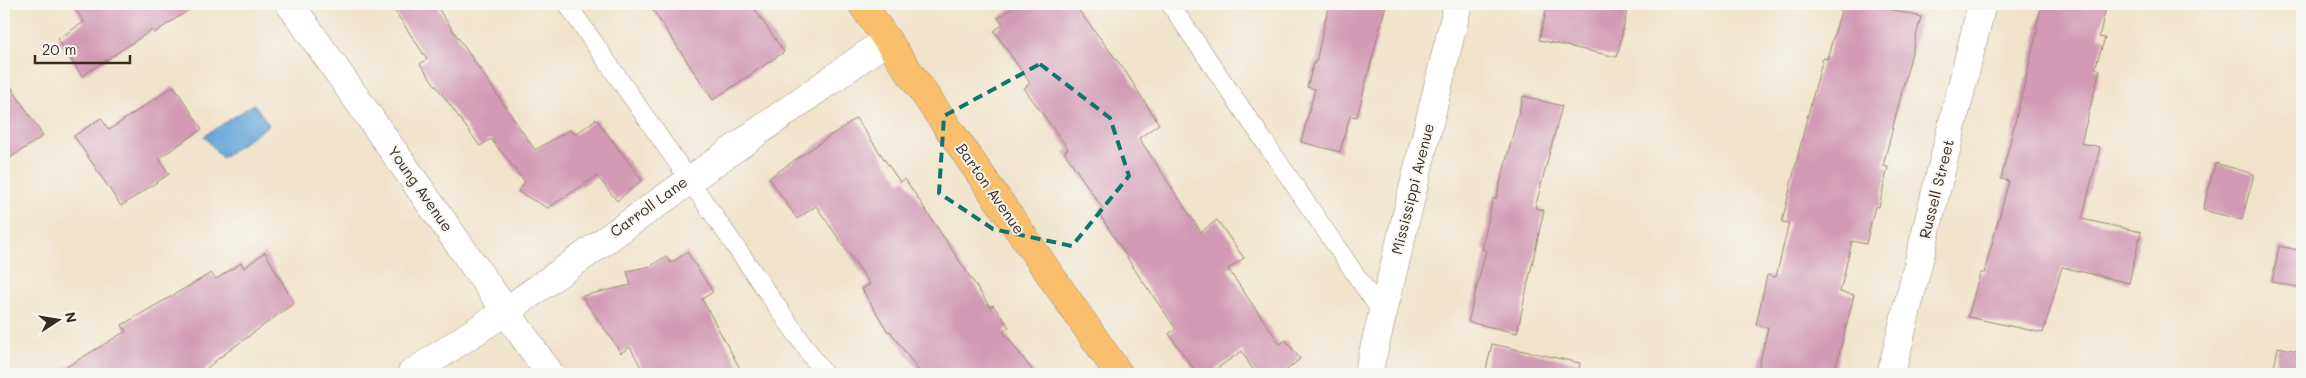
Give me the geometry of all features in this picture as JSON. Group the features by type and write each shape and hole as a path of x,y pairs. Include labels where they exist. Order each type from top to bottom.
{"main road":[{"name":"Barton Avenue","path":"862,4 1119,374"}],"street":[{"name":"Young Avenue","path":"290,4 550,374"},
{"name":"Mississippi Avenue","path":"1368,374 1458,4"},
{"name":"Russell Street","path":"1891,374 1982,4"},
{"name":"Carroll Lane","path":"412,374 506,311 690,178 887,40"}],"lane":[{"path":"567,4 690,178 824,374"},
{"path":"1170,4 1382,313"}],"highlighted area":[{"path":"1040,64 1110,118 1129,176 1072,246 993,229 939,193 944,116"}],"water":[{"path":"254,104 269,125 222,158 204,136"}],"building":[{"path":"72,4 198,4 154,33 152,30 82,76 58,39 84,22"},
{"path":"390,4 435,4 535,150 569,130 576,134 596,119 642,180 617,201 597,176 548,208 518,192 525,182 491,139 480,146 420,64 427,59"},
{"path":"649,4 751,4 784,52 713,100"},
{"path":"1018,4 1074,4 1125,71 1159,124 1139,138 1201,232 1217,220 1244,258 1228,269 1280,344 1286,340 1300,359 1282,374 1255,374 1242,351 1209,374 1197,374 1169,334 1176,329 1098,212 1103,209 1064,152 1068,149 1024,88 1030,83 994,31 1003,24 998,18"},
{"path":"1329,4 1386,4 1357,117 1350,116 1340,152 1301,142 1315,89 1307,87 1314,62 1316,62"},
{"path":"1548,4 1594,4 1627,11 1617,57 1539,40"},
{"path":"1843,4 1870,4 1921,17 1883,166 1888,167 1879,207 1875,206 1866,244 1852,241 1840,292 1854,295 1834,374 1757,374 1768,328 1756,325 1767,275 1776,277 1789,223 1782,222 1805,126 1823,58 1827,59"},
{"path":"2042,4 2107,4 2099,37 2105,38 2095,68 2100,70 2081,143 2100,147 2082,219 2141,232 2129,283 2062,267 2043,333 1968,317 1980,273 1984,273 2009,181 2001,179 2038,28 2036,28"},
{"path":"4,76 43,136 4,162"},
{"path":"174,86 202,129 159,158 169,174 121,206 74,136 101,118 109,130"},
{"path":"1523,96 1562,106 1535,208 1544,210 1517,333 1468,322 1486,250 1482,249 1493,198 1496,199"},
{"path":"856,118 900,182 905,179 990,307 993,305 1009,327 1003,331 1035,374 921,374 890,331 888,332 862,289 870,284 816,206 797,219 769,178"},
{"path":"2215,163 2254,174 2242,220 2203,210"},
{"path":"2279,246 2302,251 2302,288 2272,282"},
{"path":"265,252 294,303 200,374 55,374 126,331 122,325 211,273 216,279 241,263 244,268"},
{"path":"687,252 713,292 702,299 743,374 645,374 630,347 621,353 582,296 631,285 627,271 651,266 666,256 671,263"},
{"path":"1492,344 1580,363 1579,374 1485,374"},
{"path":"2278,347 2302,352 2302,374 2273,374"}]}
